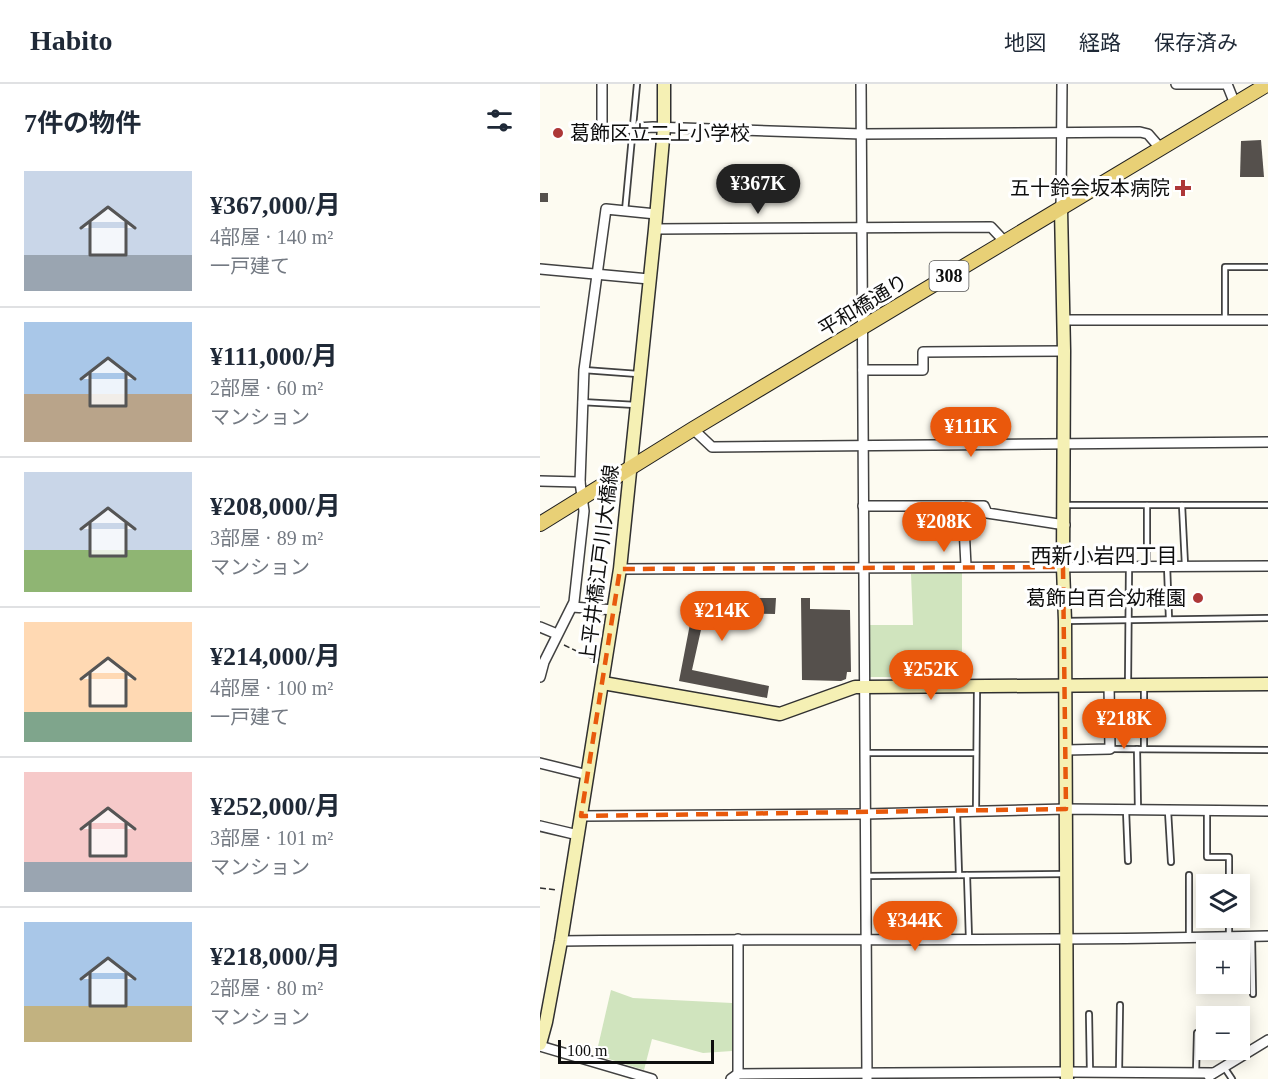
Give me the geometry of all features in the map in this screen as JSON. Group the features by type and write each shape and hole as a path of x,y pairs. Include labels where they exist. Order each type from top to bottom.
{"main road":[{"name":"平和橋通り","path":"540,524 693,429 1268,84"}],"street":[{"path":"602,84 602,130 664,128 862,134 1148,134 1161,149"},
{"name":"上平井橋江戸川大橋線","path":"540,1045 561,941 615,610 655,229 664,128 664,84"},
{"path":"861,84 867,1076"},
{"path":"1062,84 1067,1075"},
{"path":"1176,84 1227,84 1235,104"},
{"path":"540,677 544,662 572,607 584,511 580,482 581,402 606,209 656,214"},
{"path":"655,229 991,226 1006,243"},
{"path":"540,269 649,279"},
{"path":"1064,320 1268,320"},
{"path":"863,370 922,370 923,352 1064,351"},
{"path":"693,429 712,447 1268,442"},
{"path":"540,481 580,482"},
{"path":"863,506 984,506 987,513 1065,525"},
{"path":"963,506 966,566"},
{"path":"620,569 1268,566"},
{"path":"572,607 615,610"},
{"path":"540,627 556,637"},
{"path":"603,683 780,714 855,687 1268,684"},
{"path":"1066,750 1110,749 1109,685"},
{"path":"540,763 588,775"},
{"path":"581,816 865,814 1066,809 1268,812"},
{"path":"540,826 578,835"},
{"path":"561,941 866,938 1067,940 1268,936"},
{"path":"738,939 735,1076 1067,1075 1090,1072 1200,1076 1213,1073 1268,1040"},
{"path":"540,1045 652,1079"}],"lane":[{"path":"625,211 637,84"},
{"path":"1225,320 1225,267 1268,267"},
{"path":"584,370 640,374"},
{"path":"581,402 637,405"},
{"path":"1182,504 1185,565"},
{"path":"1065,505 1268,505"},
{"path":"1147,505 1148,565"},
{"path":"1128,685 1129,565"},
{"path":"1167,565 1169,619"},
{"path":"1065,621 1268,618"},
{"path":"1144,685 1144,749"},
{"path":"976,812 977,686"},
{"path":"1110,749 1268,750"},
{"path":"1137,749 1138,810"},
{"path":"864,753 976,753"},
{"path":"1126,810 1128,861"},
{"path":"1168,810 1171,862"},
{"path":"1207,811 1207,857 1229,857 1229,874"},
{"path":"957,812 958,875"},
{"path":"866,876 1067,874"},
{"path":"967,875 969,939"},
{"path":"1189,875 1189,938"},
{"path":"1229,928 1229,937"},
{"path":"1252,936 1253,994"},
{"path":"1119,1072 1120,1005"},
{"path":"1089,1014 1090,1072"},
{"path":"1199,1060 1200,1076"},
{"path":"1224,1066 1232,1079"}],"path":[{"path":"556,637 606,666"},
{"path":"540,888 568,892"}],"highlighted area":[{"path":"1063,567 1066,809 581,816 620,569"}],"green space":[{"path":"962,573 962,677 866,677 865,625 913,625 911,574"},
{"path":"611,990 633,998 732,1003 732,1051 703,1053 652,1039 644,1070 596,1055"}],"building":[{"path":"1261,140 1264,177 1240,177 1241,141"},
{"path":"540,193 548,193 548,202 540,202"},
{"path":"695,598 776,598 775,614 705,612 692,670 769,686 767,698 679,681"},
{"path":"801,598 810,598 810,609 850,610 851,672 847,672 846,679 841,681 802,680"}],"place":[{"name":"葛飾区立二上小学校","path":"558,133"},
{"name":"五十鈴会坂本病院","path":"1183,188"},
{"name":"葛飾白百合幼稚園","path":"1198,598"}],"district":[{"name":"西新小岩四丁目","path":"1104,556"}]}
